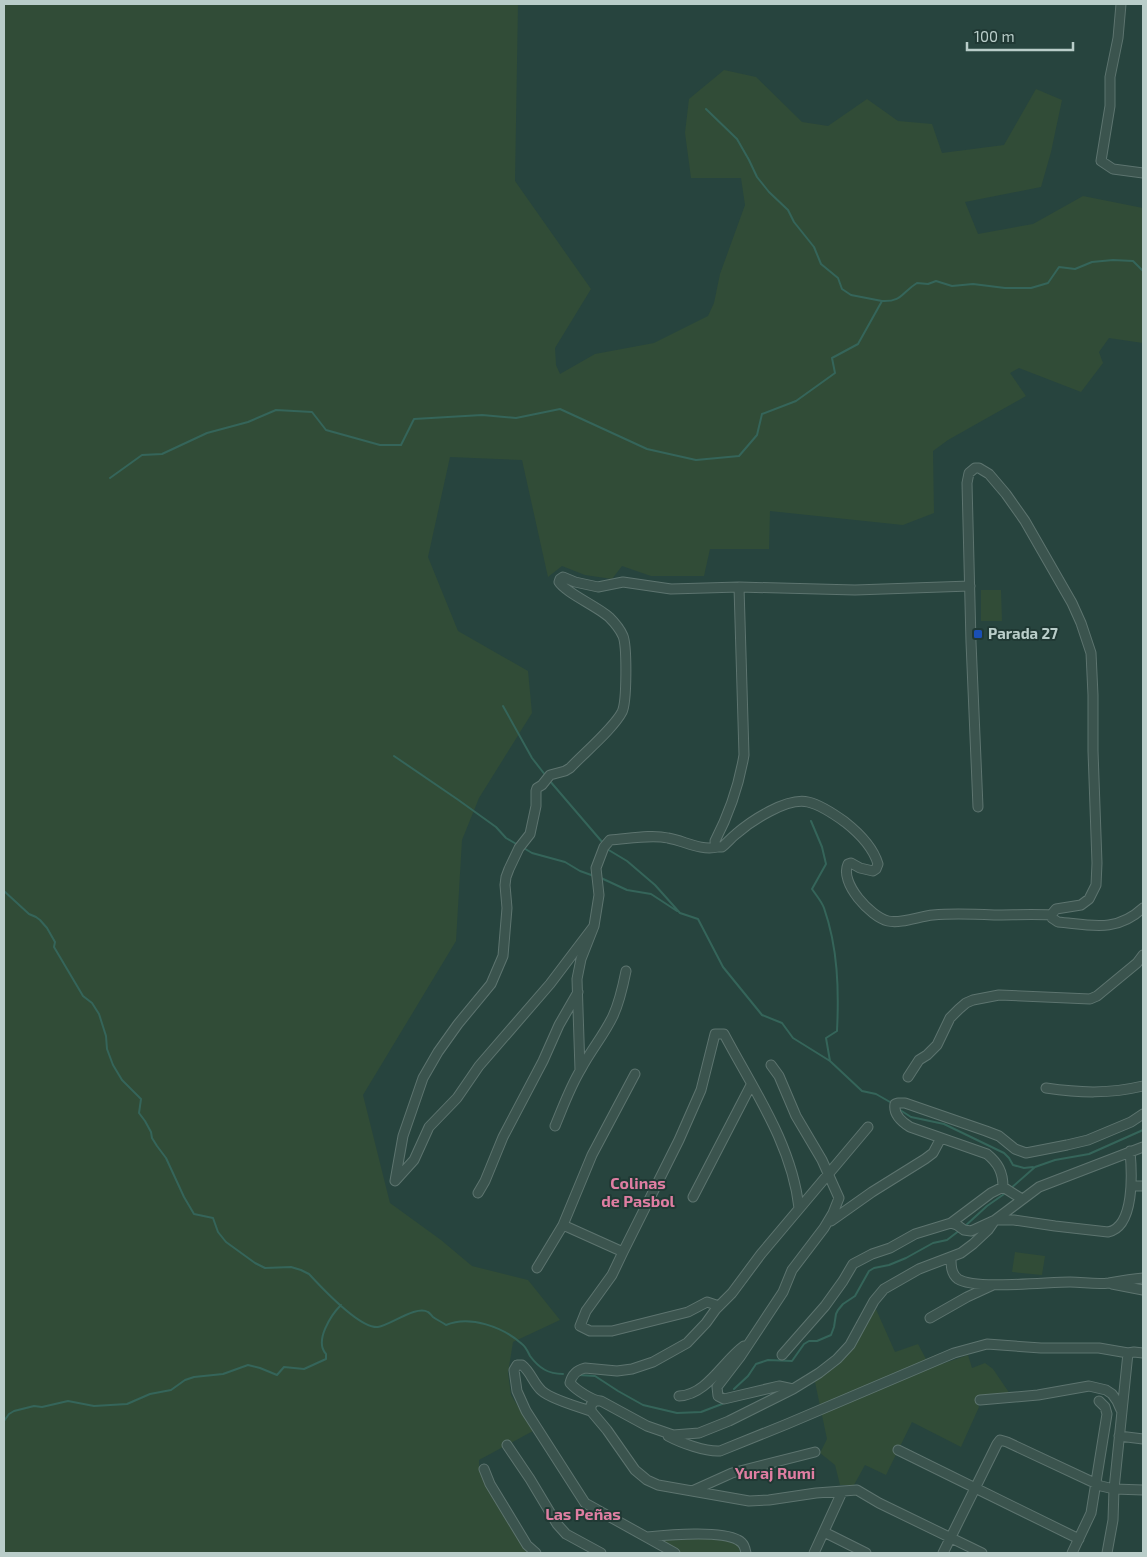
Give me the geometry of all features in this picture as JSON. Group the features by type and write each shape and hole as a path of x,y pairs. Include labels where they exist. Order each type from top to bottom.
{"street":[{"path":"1121,4 1118,38 1110,77 1110,106 1101,161 1112,169 1143,173"},
{"path":"978,807 971,642 968,478 975,468 990,474 1025,521 1072,603 1091,653 1096,885 1093,893 1081,905 1056,909 1051,915"},
{"path":"594,926 550,984 478,1066 457,1098 428,1127 414,1160 396,1181 403,1136 426,1073 448,1038 491,984 503,956 507,908 506,877 520,848 530,834 536,806 537,788 550,775 564,772 570,768 607,730 623,709 625,642 622,635 612,619 564,587 559,582 560,579 563,577 575,582 598,587 623,582 671,589 739,587 855,590 970,586"},
{"path":"718,847 715,845 715,841 728,813 740,779 744,755 739,587"},
{"path":"580,1070 577,979 581,958 594,926 599,895 596,868 604,847 610,840 663,837 691,845 711,848 722,847 745,827 776,809 794,802 807,802 819,805 851,828 860,836 876,858 878,864 873,871 860,868 851,863 846,868 846,873 859,900 881,919 893,922 931,915 970,913 1051,915"},
{"path":"1051,915 1058,922 1110,925 1129,920 1143,908"},
{"path":"908,1077 919,1060 937,1045 950,1018 966,1003 998,995 1094,998 1137,963 1143,955"},
{"path":"555,1126 580,1070 613,1016 619,1002 626,971"},
{"path":"478,1193 485,1181 503,1137 543,1061 559,1025 578,992"},
{"path":"719,1306 707,1302 688,1312 612,1331 590,1331 580,1326 586,1312 612,1275 679,1140 701,1090 715,1034 724,1034 772,1120 790,1165 798,1195 799,1208"},
{"path":"770,1065 779,1076 796,1116 822,1160 839,1198 824,1228 799,1259 783,1292 717,1387 717,1392 718,1396 724,1399 779,1386 793,1389"},
{"path":"537,1268 563,1225 592,1155 635,1074"},
{"path":"693,1197 751,1085"},
{"path":"1046,1088 1081,1092 1111,1092 1143,1086"},
{"path":"1022,1200 1003,1187 1001,1170 987,1154 910,1128 902,1122 894,1110 895,1104 906,1102 986,1131 999,1136 1015,1149 1026,1152 1088,1140 1131,1122 1143,1114"},
{"path":"868,1127 761,1254 732,1293 686,1343 653,1362 625,1371 585,1368 575,1372 570,1383 574,1388 595,1401 601,1402 662,1432 672,1435 687,1435 706,1431 793,1389 819,1373 838,1359 844,1352 874,1301 884,1289 919,1269 950,1258 973,1244 988,1230 995,1220"},
{"path":"824,1228 856,1202 933,1153 941,1138"},
{"path":"951,1223 971,1231 995,1220 1038,1187 1143,1147"},
{"path":"995,1220 1014,1220 1108,1232 1114,1231 1124,1218 1132,1186 1130,1151"},
{"path":"1132,1186 1143,1186"},
{"path":"782,1355 825,1306 853,1264 872,1254 890,1248 915,1234 951,1223 991,1193 1003,1187"},
{"path":"563,1225 622,1252"},
{"path":"950,1258 953,1274 956,1278 968,1283 1108,1283 1143,1290"},
{"path":"1108,1283 1143,1278"},
{"path":"930,1318 996,1284"},
{"path":"679,1396 688,1396 696,1392 736,1352 749,1343"},
{"path":"662,1432 675,1440 710,1451 720,1451 954,1352 987,1344 1040,1348 1099,1348 1128,1353 1143,1353"},
{"path":"1107,1553 1112,1520 1121,1410 1128,1353"},
{"path":"675,1553 585,1503 526,1411 516,1391 514,1370 517,1365 522,1365 528,1369 534,1382 550,1397 591,1411 639,1474 658,1485 748,1501 857,1490 879,1503 982,1553"},
{"path":"980,1400 1038,1395 1089,1386 1106,1390 1112,1394 1121,1410"},
{"path":"591,1411 591,1405 595,1401"},
{"path":"1072,1553 1091,1513 1097,1484 1107,1414 1105,1407 1099,1401"},
{"path":"1119,1436 1143,1439"},
{"path":"943,1553 1000,1440 1097,1484 1114,1489 1143,1490"},
{"path":"507,1445 557,1524 566,1534 601,1553"},
{"path":"898,1450 1078,1539"},
{"path":"692,1491 732,1473 815,1452"},
{"path":"484,1469 490,1484 526,1545 536,1553"},
{"path":"814,1553 842,1492"},
{"path":"824,1532 866,1553"},
{"path":"647,1537 682,1534 725,1536 738,1540 744,1546 746,1553"}],"green space":[{"path":"4,4 518,4 515,181 591,289 555,348 556,365 560,374 595,354 654,343 708,316 714,303 720,274 745,205 741,178 691,178 685,133 689,99 724,70 756,77 802,122 828,126 867,99 898,121 932,124 942,153 1004,145 1036,89 1062,100 1051,152 1041,187 965,202 978,234 1033,224 1083,196 1143,208 1143,343 1109,338 1099,352 1103,363 1081,392 1019,368 1010,373 1026,396 948,440 933,451 934,513 903,525 770,511 769,549 710,549 704,576 651,576 622,566 612,579 585,575 562,566 548,577 522,460 450,457 428,557 458,631 528,671 532,713 479,798 462,840 456,941 363,1095 390,1203 441,1240 472,1266 528,1280 560,1320 513,1342 508,1373 511,1395 533,1431 479,1460 479,1470 501,1511 531,1553 4,1553"},
{"path":"981,590 1001,590 1002,621 981,621"},
{"path":"1015,1252 1045,1256 1042,1275 1012,1272"},
{"path":"875,1307 895,1352 918,1344 926,1359 938,1354 942,1364 968,1355 972,1368 985,1363 993,1369 1010,1394 975,1397 979,1407 961,1447 912,1422 886,1475 865,1465 854,1485 840,1485 835,1465 820,1453 827,1439 815,1382 838,1365 853,1349"},
{"path":"683,1536 718,1538 731,1541 737,1545 740,1553 681,1553 658,1539"}],"waterway":[{"path":"706,109 737,139 757,177 769,192 788,210 794,222 814,247 821,264 838,278 842,289 851,295 882,301"},
{"path":"110,478 142,455 162,454 207,433 248,422 276,410 312,412 326,430 380,445 401,445 414,419 482,415 516,418 560,409 647,449 696,460 739,456 757,435 762,414 796,401 835,373 832,358 858,344 882,301 898,298 917,283 928,284 936,281 952,286 973,284 1005,288 1031,288 1048,283 1059,267 1075,269 1092,262 1113,260 1133,261 1143,271"},
{"path":"503,706 532,758 546,776"},
{"path":"394,756 457,799 496,827 506,838 518,845"},
{"path":"549,780 603,843"},
{"path":"811,821 822,847 826,864 812,889 823,906 829,923 835,954 838,1000 837,1031 826,1038 830,1061"},
{"path":"522,847 532,853 565,862 580,871 594,876"},
{"path":"607,849 627,861 655,885 680,913 698,919 723,967 762,1015 782,1023 793,1038 830,1061 862,1091 876,1094 890,1102"},
{"path":"601,878 627,890 651,894 677,911"},
{"path":"4,891 47,928 55,942 54,947 83,996 92,1003 99,1014 106,1036 107,1049 113,1065 122,1080 141,1099 139,1113 151,1132 152,1138 166,1158 184,1197 194,1214 213,1218 218,1232 226,1242 265,1268 291,1267 309,1274 351,1315 370,1326 378,1327 417,1311 429,1312 433,1317 446,1325 465,1321 486,1324 505,1332 523,1345 533,1360 544,1370 563,1374"},
{"path":"900,1110 911,1117 944,1124 1004,1153 1013,1165 1024,1168 1033,1167"},
{"path":"1010,1189 1035,1167 1055,1160 1089,1154 1143,1130"},
{"path":"964,1227 987,1206 1007,1192"},
{"path":"734,1389 748,1376 756,1364 768,1360 792,1361 804,1344 831,1335 838,1310 855,1296 869,1271 906,1258 933,1243 947,1240 960,1230"},
{"path":"4,1421 14,1411 68,1401 94,1406 127,1404 150,1394 171,1390 185,1380 194,1377 223,1374 248,1365 277,1375 284,1367 304,1369 326,1359 322,1342 323,1335 329,1321 341,1305"},
{"path":"579,1375 595,1376 643,1405 677,1413 701,1412 722,1404"}],"place":[{"name":"Parada 27","path":"978,634"}],"district":[{"name":"Colinas de Pasbol","path":"638,1192"},
{"name":"Yuraj Rumi","path":"775,1473"},
{"name":"Las Peñas","path":"583,1514"}]}
